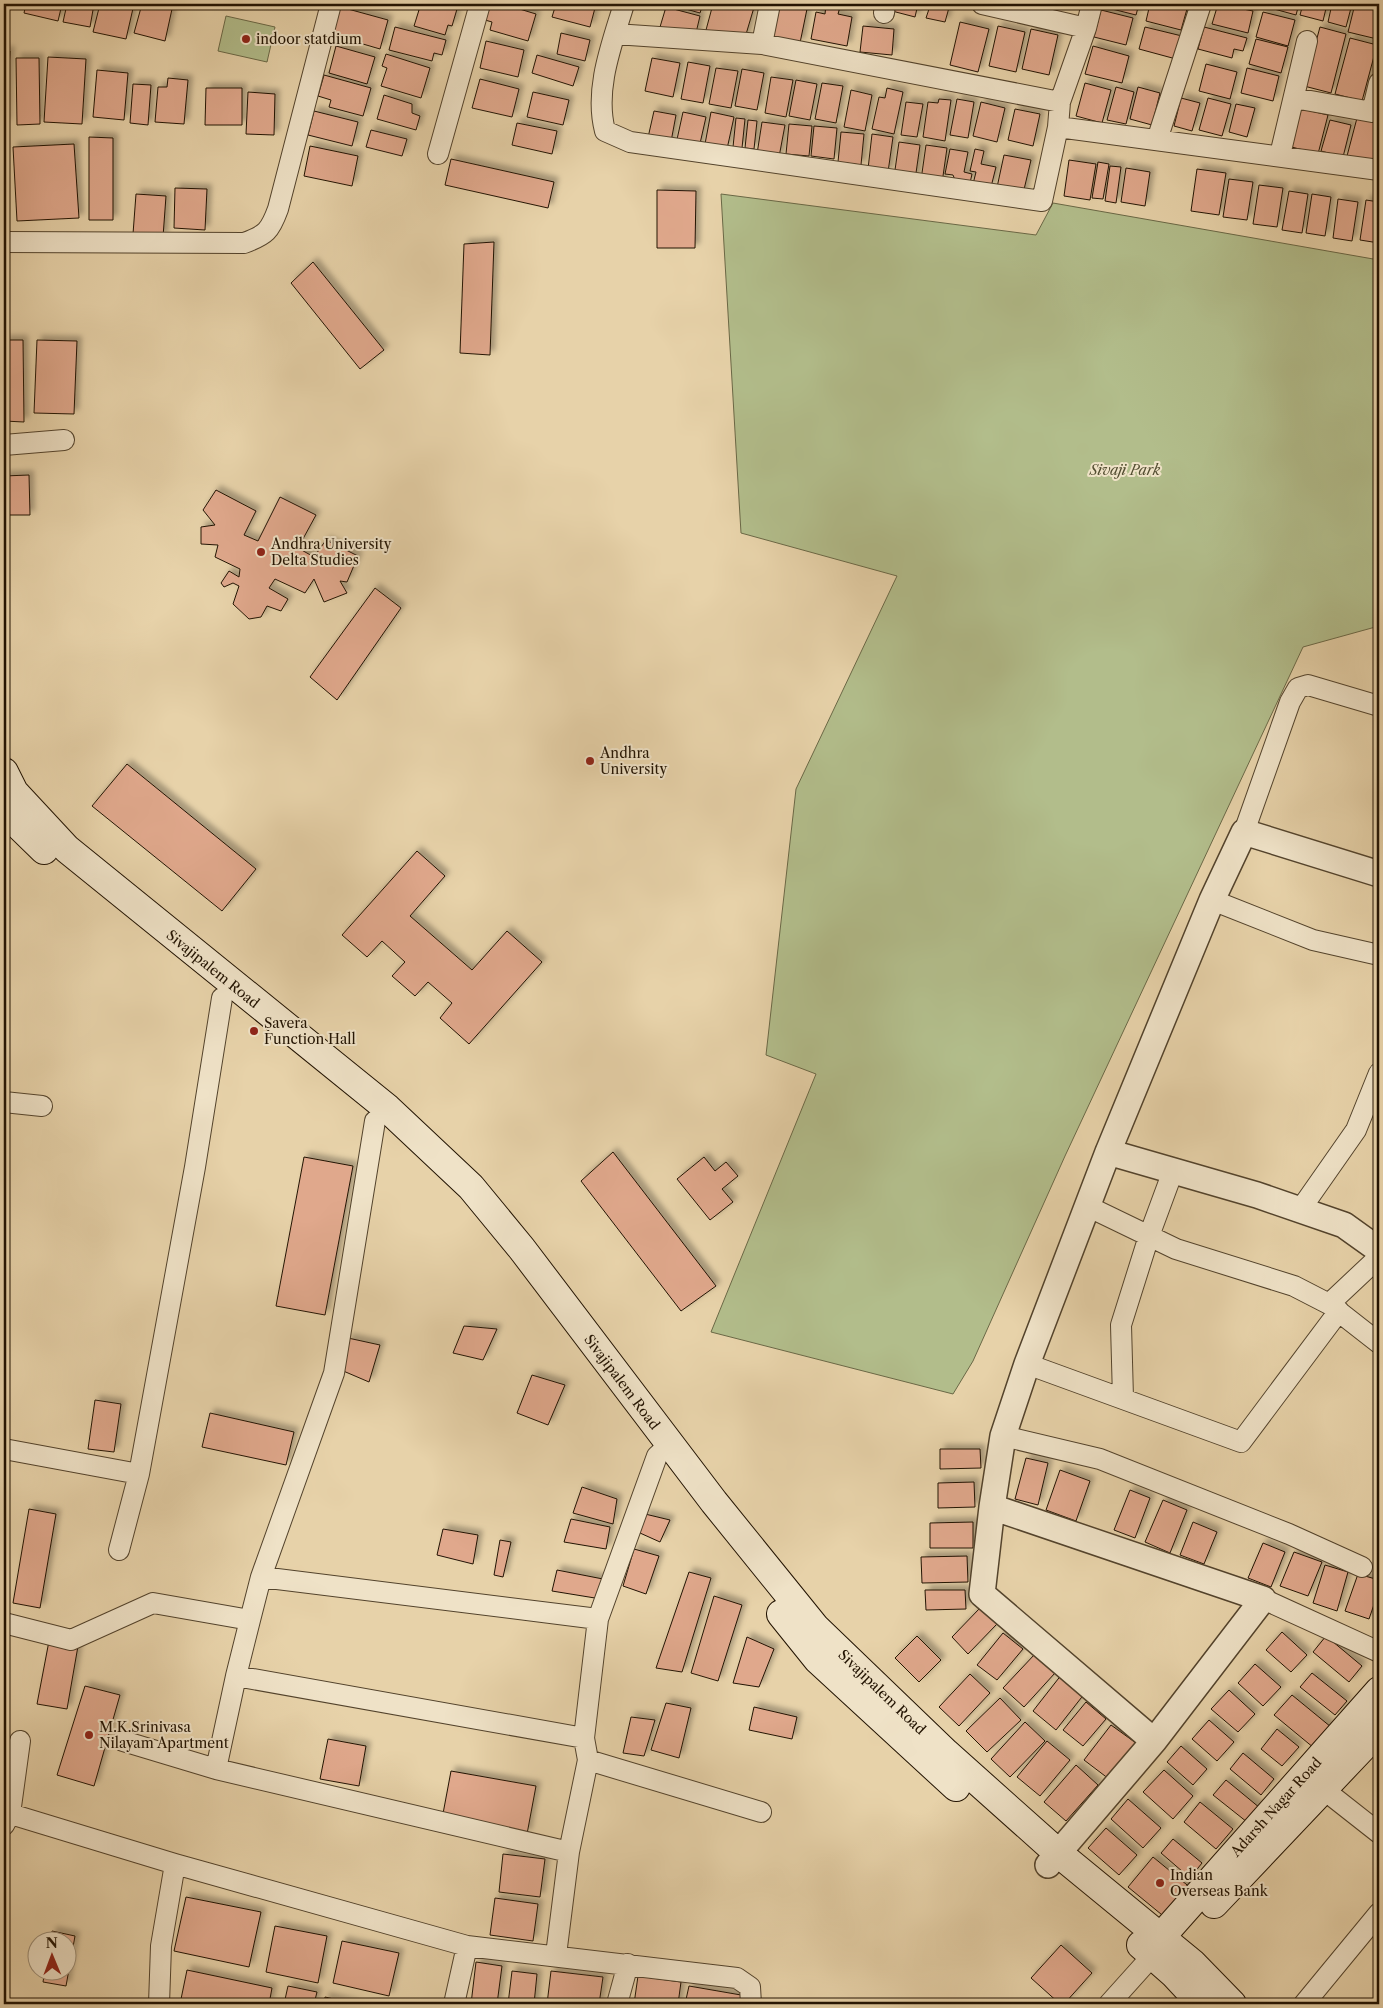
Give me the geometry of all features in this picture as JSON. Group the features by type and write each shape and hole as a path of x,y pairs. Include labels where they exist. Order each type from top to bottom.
{"main road":[{"name":"Sivajipalem Road","path":"4,772 14,792 67,849 387,1108 471,1188 522,1249 663,1450 818,1660 935,1769 1053,1859 1162,1947 1192,1963 1232,2004"},
{"name":"Sivajipalem Road","path":"7,818 56,862 375,1121 461,1202 510,1259 663,1450"},
{"name":"Adarsh Nagar Road","path":"1162,1947 1379,1691"},
{"name":"Adarsh Nagar Road","path":"1162,1947 1323,1789 1379,1730"},
{"name":"Sivajipalem Road","path":"1162,1947 1202,2004"}],"street":[{"path":"4,242 244,243 260,237 271,227 278,209 331,4"},
{"path":"438,154 480,4"},
{"path":"624,4 600,94 600,112 605,130 630,142 1042,201 1058,128 1060,102 1086,28 1092,4"},
{"path":"762,44 770,4"},
{"path":"982,4 1086,28"},
{"path":"1157,140 1201,4"},
{"path":"615,34 762,44 1060,102"},
{"path":"1280,155 1307,41"},
{"path":"1294,98 1372,112 1379,83"},
{"path":"1058,128 1280,155 1379,170"},
{"path":"4,445 64,440"},
{"path":"1154,1741 982,1594 992,1507 1003,1436 1027,1364 1108,1152 1212,900 1244,832 1290,702 1298,688 1308,685 1379,706"},
{"path":"1244,832 1379,874"},
{"path":"1212,900 1313,940 1379,955"},
{"path":"119,1550 139,1474 195,1167 222,998"},
{"path":"1300,1210 1356,1130 1379,1073"},
{"path":"4,1102 42,1106"},
{"path":"216,1769 236,1676 261,1577 334,1373 375,1121"},
{"path":"1108,1152 1344,1225 1379,1250"},
{"path":"1123,1398 1121,1325 1149,1236 1173,1171"},
{"path":"1087,1206 1176,1249 1294,1286 1334,1307 1379,1343"},
{"path":"1027,1364 1242,1442 1334,1307 1379,1257"},
{"path":"1003,1436 1100,1459 1289,1534 1362,1567"},
{"path":"4,1450 139,1474"},
{"path":"556,1955 569,1852 588,1760 584,1738 598,1619 663,1450"},
{"path":"992,1507 1263,1599 1379,1652"},
{"path":"261,1577 598,1619"},
{"path":"1053,1859 1154,1741 1263,1599"},
{"path":"4,1623 71,1640 153,1603 250,1620"},
{"path":"236,1676 584,1738"},
{"path":"20,1741 6,1817 467,1946 556,1955 736,1978 750,1987 751,2004"},
{"path":"123,1741 216,1769 569,1852"},
{"path":"588,1760 762,1812"},
{"path":"1323,1789 1379,1833"},
{"path":"159,2004 161,1946 175,1864"},
{"path":"1304,2004 1379,1913"},
{"path":"454,2004 467,1946"},
{"path":"1109,2004 1162,1947"},
{"path":"617,2004 628,1964"}],"green space":[{"name":"indoor statdium","path":"226,16 275,27 267,62 218,51"},
{"name":"Sivaji Park","path":"721,194 1036,235 1053,203 1379,260 1379,626 1303,647 1065,1156 973,1361 953,1394 711,1332 816,1074 766,1055 796,789 897,576 741,533"}],"building":[{"path":"26,4 62,4 58,21 24,13"},
{"path":"67,4 94,4 90,27 63,22"},
{"path":"100,4 134,4 126,39 93,32"},
{"path":"142,4 164,4 163,7 172,9 165,41 134,33"},
{"path":"415,4 439,4 457,9 452,26 448,25 445,35 414,26 419,10 414,8"},
{"path":"490,4 503,4 536,14 528,41 490,30 492,22 485,20"},
{"path":"556,4 596,4 590,27 552,17"},
{"path":"668,4 703,4 700,13"},
{"path":"713,4 755,4 744,41 706,30"},
{"path":"779,4 808,4 800,43 772,36"},
{"path":"894,4 918,4 915,17 892,11"},
{"path":"934,4 950,4 945,22 926,18 929,9 933,9"},
{"path":"1105,4 1139,4 1136,15 1104,7"},
{"path":"1150,4 1166,4 1187,9 1181,30 1146,21"},
{"path":"1218,4 1253,11 1248,33 1212,24"},
{"path":"1275,4 1299,4 1296,15 1274,9"},
{"path":"1303,4 1327,4 1323,21 1300,15"},
{"path":"1332,4 1352,4 1346,27 1328,22"},
{"path":"1355,4 1379,4 1377,39 1348,32"},
{"path":"826,5 840,7 838,14 852,17 847,46 811,39 816,12 825,14"},
{"path":"337,6 388,20 380,49 329,34"},
{"path":"666,7 700,16 695,37 660,27"},
{"path":"1101,10 1133,18 1126,45 1094,37"},
{"path":"1263,12 1295,20 1288,46 1256,37"},
{"path":"960,22 989,29 978,72 950,65"},
{"path":"863,26 894,29 892,55 860,52"},
{"path":"998,26 1025,32 1016,72 989,66"},
{"path":"395,27 446,40 442,55 434,53 432,61 389,50"},
{"path":"1145,27 1182,36 1176,59 1139,49"},
{"path":"1204,27 1247,38 1243,51 1234,49 1232,58 1198,49"},
{"path":"1320,27 1346,34 1331,93 1304,86"},
{"path":"1031,29 1058,35 1049,75 1022,69"},
{"path":"561,33 590,40 585,61 557,54"},
{"path":"1350,38 1377,45 1362,101 1335,94"},
{"path":"1256,39 1288,47 1281,73 1249,64"},
{"path":"486,41 524,50 518,77 480,68"},
{"path":"336,46 375,57 367,84 329,73"},
{"path":"1093,46 1129,56 1122,83 1085,74"},
{"path":"4,51 10,51 6,124 4,124"},
{"path":"386,54 430,68 421,98 381,86 387,68 382,66"},
{"path":"537,55 579,67 573,86 532,73"},
{"path":"48,57 86,59 82,124 44,122"},
{"path":"16,58 39,58 40,124 17,125"},
{"path":"652,58 680,63 673,97 645,91"},
{"path":"688,62 710,66 703,103 681,99"},
{"path":"1206,64 1237,72 1230,99 1199,91"},
{"path":"716,68 738,71 731,108 709,104"},
{"path":"1247,68 1279,76 1273,101 1241,93"},
{"path":"742,69 764,73 757,110 735,106"},
{"path":"97,70 128,73 124,120 93,117"},
{"path":"324,75 371,88 363,116 329,107 331,100 318,96"},
{"path":"771,77 793,80 786,117 765,113"},
{"path":"168,78 188,80 184,124 155,122 158,87 167,87"},
{"path":"480,79 519,89 512,117 472,108"},
{"path":"796,80 817,84 810,120 789,116"},
{"path":"822,83 843,86 836,123 815,119"},
{"path":"1085,83 1111,90 1102,123 1076,116"},
{"path":"133,84 151,85 148,125 130,123"},
{"path":"1116,87 1134,92 1126,124 1107,120"},
{"path":"1138,87 1160,93 1152,125 1130,119"},
{"path":"206,88 242,88 242,125 205,125"},
{"path":"887,88 903,92 894,134 872,129 879,97 885,98"},
{"path":"851,90 872,95 865,131 844,127"},
{"path":"248,92 275,94 274,135 246,134"},
{"path":"533,92 569,100 563,125 527,117"},
{"path":"384,95 412,104 412,113 420,116 416,130 377,119"},
{"path":"1181,98 1200,103 1192,131 1174,126"},
{"path":"1208,98 1231,104 1222,136 1199,130"},
{"path":"939,99 951,100 945,141 923,137 928,102 938,103"},
{"path":"957,99 974,102 968,138 950,135"},
{"path":"906,102 923,104 917,137 901,135"},
{"path":"981,102 1005,108 997,142 973,136"},
{"path":"1236,104 1255,108 1247,137 1229,132"},
{"path":"1298,108 1328,115 1318,154 1288,146"},
{"path":"1015,109 1040,114 1033,146 1008,140"},
{"path":"314,111 358,122 352,146 308,135"},
{"path":"654,111 676,115 670,147 647,142"},
{"path":"683,112 706,117 699,148 676,144"},
{"path":"711,112 734,117 727,149 705,144"},
{"path":"736,118 745,119 742,148 733,147"},
{"path":"1357,118 1379,124 1379,138 1373,163 1347,156"},
{"path":"748,120 757,121 754,149 745,148"},
{"path":"1330,120 1351,125 1343,157 1321,151"},
{"path":"762,122 785,125 779,157 757,154"},
{"path":"517,123 557,131 552,154 512,145"},
{"path":"789,124 812,126 809,156 786,154"},
{"path":"814,126 837,128 834,159 811,156"},
{"path":"371,130 407,139 402,156 366,147"},
{"path":"841,132 864,134 861,165 838,162"},
{"path":"872,134 893,137 888,172 868,169"},
{"path":"89,137 113,138 113,220 89,220"},
{"path":"899,142 920,145 915,180 894,177"},
{"path":"74,144 79,218 17,221 13,147"},
{"path":"926,145 947,148 942,183 921,180"},
{"path":"310,146 358,156 352,186 304,176"},
{"path":"950,149 968,152 964,172 972,174 970,183 955,180 953,175 945,174"},
{"path":"975,149 984,151 981,164 996,167 991,187 973,184 976,172 970,171"},
{"path":"1004,155 1031,160 1022,198 996,192"},
{"path":"451,159 554,182 548,208 445,185"},
{"path":"1069,160 1096,164 1090,200 1064,196"},
{"path":"1098,162 1109,164 1103,199 1092,198"},
{"path":"1110,166 1121,167 1116,203 1105,201"},
{"path":"1126,168 1150,172 1145,206 1121,202"},
{"path":"1197,169 1226,173 1219,215 1191,211"},
{"path":"1229,179 1253,182 1247,220 1223,217"},
{"path":"1259,185 1283,188 1277,227 1253,224"},
{"path":"175,188 207,189 205,230 174,228"},
{"path":"657,190 696,191 695,248 657,248"},
{"path":"1289,191 1308,194 1302,233 1282,230"},
{"path":"136,194 166,196 163,237 133,234"},
{"path":"1312,194 1331,197 1325,236 1306,233"},
{"path":"1338,199 1358,202 1352,241 1333,238"},
{"path":"1366,200 1379,202 1379,243 1360,240"},
{"path":"494,242 490,355 460,353 464,244"},
{"path":"313,262 384,350 360,369 291,283"},
{"path":"4,340 23,340 24,422 4,421"},
{"path":"37,340 77,341 74,414 34,413"},
{"path":"29,475 30,515 4,515 4,476"},
{"name":"Andhra University Delta Studies","path":"216,490 256,511 244,535 258,541 280,497 316,515 298,548 314,557 326,540 358,556 347,582 340,581 347,593 324,602 314,579 305,593 275,579 269,588 288,599 281,611 267,606 261,617 249,619 233,604 239,586 233,583 224,587 221,583 229,571 239,577 240,569 215,557 218,545 201,544 201,527 215,525 203,510"},
{"name":"Andhra University Delta Studies","path":"375,588 401,608 337,700 310,677"},
{"path":"127,764 256,869 222,911 92,806"},
{"path":"417,851 445,876 410,916 472,970 507,931 542,962 469,1044 440,1018 452,1003 428,982 415,996 392,976 405,962 382,941 367,957 342,935"},
{"path":"613,1152 716,1286 681,1311 581,1181"},
{"path":"304,1157 353,1166 325,1315 276,1306"},
{"path":"704,1157 715,1171 726,1162 738,1176 722,1189 733,1202 710,1220 677,1179"},
{"path":"464,1326 497,1329 483,1360 453,1353"},
{"path":"348,1338 380,1345 369,1382 341,1370"},
{"path":"532,1375 565,1385 548,1425 517,1413"},
{"path":"95,1400 121,1404 114,1452 88,1449"},
{"path":"210,1413 294,1432 286,1465 202,1447"},
{"path":"940,1449 980,1449 981,1468 940,1469"},
{"path":"1026,1458 1048,1463 1038,1505 1015,1499"},
{"path":"1060,1470 1090,1481 1076,1521 1046,1510"},
{"path":"974,1482 975,1507 938,1508 938,1483"},
{"path":"582,1487 617,1499 613,1524 573,1513"},
{"path":"1130,1490 1150,1498 1135,1538 1114,1530"},
{"path":"1163,1500 1187,1510 1170,1553 1145,1542"},
{"path":"29,1509 56,1514 40,1608 13,1603"},
{"path":"645,1514 670,1520 660,1542 640,1533"},
{"path":"571,1519 610,1527 606,1549 564,1542"},
{"path":"973,1522 973,1548 930,1548 930,1523"},
{"path":"1193,1522 1217,1532 1204,1564 1180,1555"},
{"path":"443,1529 478,1535 473,1564 437,1555"},
{"path":"500,1540 511,1542 503,1577 494,1575"},
{"path":"1263,1543 1285,1552 1271,1587 1248,1578"},
{"path":"634,1549 659,1556 646,1594 623,1586"},
{"path":"1294,1552 1322,1562 1308,1596 1280,1586"},
{"path":"967,1556 968,1582 922,1583 921,1557"},
{"path":"1325,1565 1348,1572 1337,1611 1313,1603"},
{"path":"557,1570 603,1579 595,1598 552,1591"},
{"path":"689,1572 711,1578 682,1672 656,1668"},
{"path":"1358,1574 1379,1580 1379,1590 1369,1619 1345,1611"},
{"path":"925,1590 965,1590 966,1609 926,1610"},
{"path":"714,1596 742,1605 718,1681 691,1673"},
{"path":"980,1608 997,1624 968,1654 952,1637"},
{"path":"1282,1632 1307,1655 1291,1672 1266,1650"},
{"path":"1003,1633 1023,1649 997,1680 977,1665"},
{"path":"917,1636 941,1660 919,1682 895,1658"},
{"path":"1326,1636 1362,1666 1349,1682 1313,1652"},
{"path":"747,1637 774,1649 759,1687 733,1683"},
{"path":"49,1641 78,1646 67,1709 37,1704"},
{"path":"1035,1654 1055,1673 1024,1707 1003,1688"},
{"path":"1255,1664 1281,1687 1263,1706 1238,1683"},
{"path":"1312,1673 1347,1701 1335,1715 1300,1687"},
{"path":"970,1674 990,1693 959,1726 939,1707"},
{"path":"1062,1674 1085,1693 1056,1730 1033,1711"},
{"name":"M.K.Srinivasa Nilayam Apartment","path":"85,1686 120,1695 94,1786 57,1775"},
{"path":"1229,1690 1255,1714 1238,1732 1211,1709"},
{"path":"1292,1695 1331,1727 1314,1748 1274,1715"},
{"path":"1000,1698 1021,1720 987,1752 966,1731"},
{"path":"1086,1702 1106,1719 1083,1746 1063,1730"},
{"path":"666,1703 691,1708 679,1758 651,1750"},
{"path":"754,1707 797,1717 792,1739 749,1730"},
{"path":"631,1717 655,1720 644,1756 623,1753"},
{"path":"1209,1720 1234,1742 1217,1761 1192,1739"},
{"path":"1025,1722 1045,1741 1010,1777 991,1759"},
{"path":"1111,1725 1136,1743 1109,1779 1084,1760"},
{"path":"1277,1729 1299,1747 1282,1766 1261,1749"},
{"path":"328,1739 366,1746 359,1786 320,1779"},
{"path":"1047,1741 1070,1760 1040,1796 1017,1777"},
{"path":"1181,1746 1207,1769 1193,1785 1167,1762"},
{"path":"1243,1753 1274,1779 1261,1795 1230,1769"},
{"path":"1076,1765 1098,1785 1066,1821 1044,1802"},
{"path":"1164,1770 1193,1796 1173,1819 1143,1792"},
{"path":"451,1771 536,1786 527,1834 442,1819"},
{"path":"1226,1780 1260,1808 1247,1822 1213,1795"},
{"path":"1128,1799 1161,1828 1143,1848 1111,1819"},
{"path":"1200,1802 1233,1829 1216,1849 1184,1822"},
{"path":"1106,1828 1137,1855 1119,1875 1088,1848"},
{"path":"1173,1839 1202,1863 1190,1878 1161,1853"},
{"path":"503,1854 545,1859 540,1897 499,1892"},
{"path":"1153,1857 1192,1889 1167,1919 1128,1887"},
{"path":"186,1897 261,1912 249,1967 174,1951"},
{"path":"495,1898 538,1904 533,1941 490,1935"},
{"path":"275,1926 327,1936 318,1983 266,1972"},
{"path":"342,1941 399,1953 389,1996 333,1983"},
{"path":"1061,1945 1092,1973 1064,2004 1060,2004 1031,1978"},
{"path":"476,1962 502,1966 497,2004 471,2004"},
{"path":"187,1970 272,1988 269,2004 180,2004"},
{"path":"512,1971 537,1974 534,2004 508,2004"},
{"path":"551,1971 603,1977 599,2004 547,2004"},
{"path":"638,1976 681,1982 678,2004 634,2004"},
{"path":"43,1980 67,1980 66,1986 43,1982"},
{"path":"288,1986 317,1992 314,2004 284,2004"},
{"path":"689,1986 741,1995 739,2004 685,2004"},
{"path":"325,1997 356,2004 324,2004"}],"place":[{"name":"indoor statdium","path":"246,39"},
{"name":"Andhra University Delta Studies","path":"261,552"},
{"name":"Andhra University","path":"590,761"},
{"name":"Savera Function Hall","path":"254,1031"},
{"name":"M.K.Srinivasa Nilayam Apartment","path":"89,1735"},
{"name":"Indian Overseas Bank","path":"1160,1883"}]}
